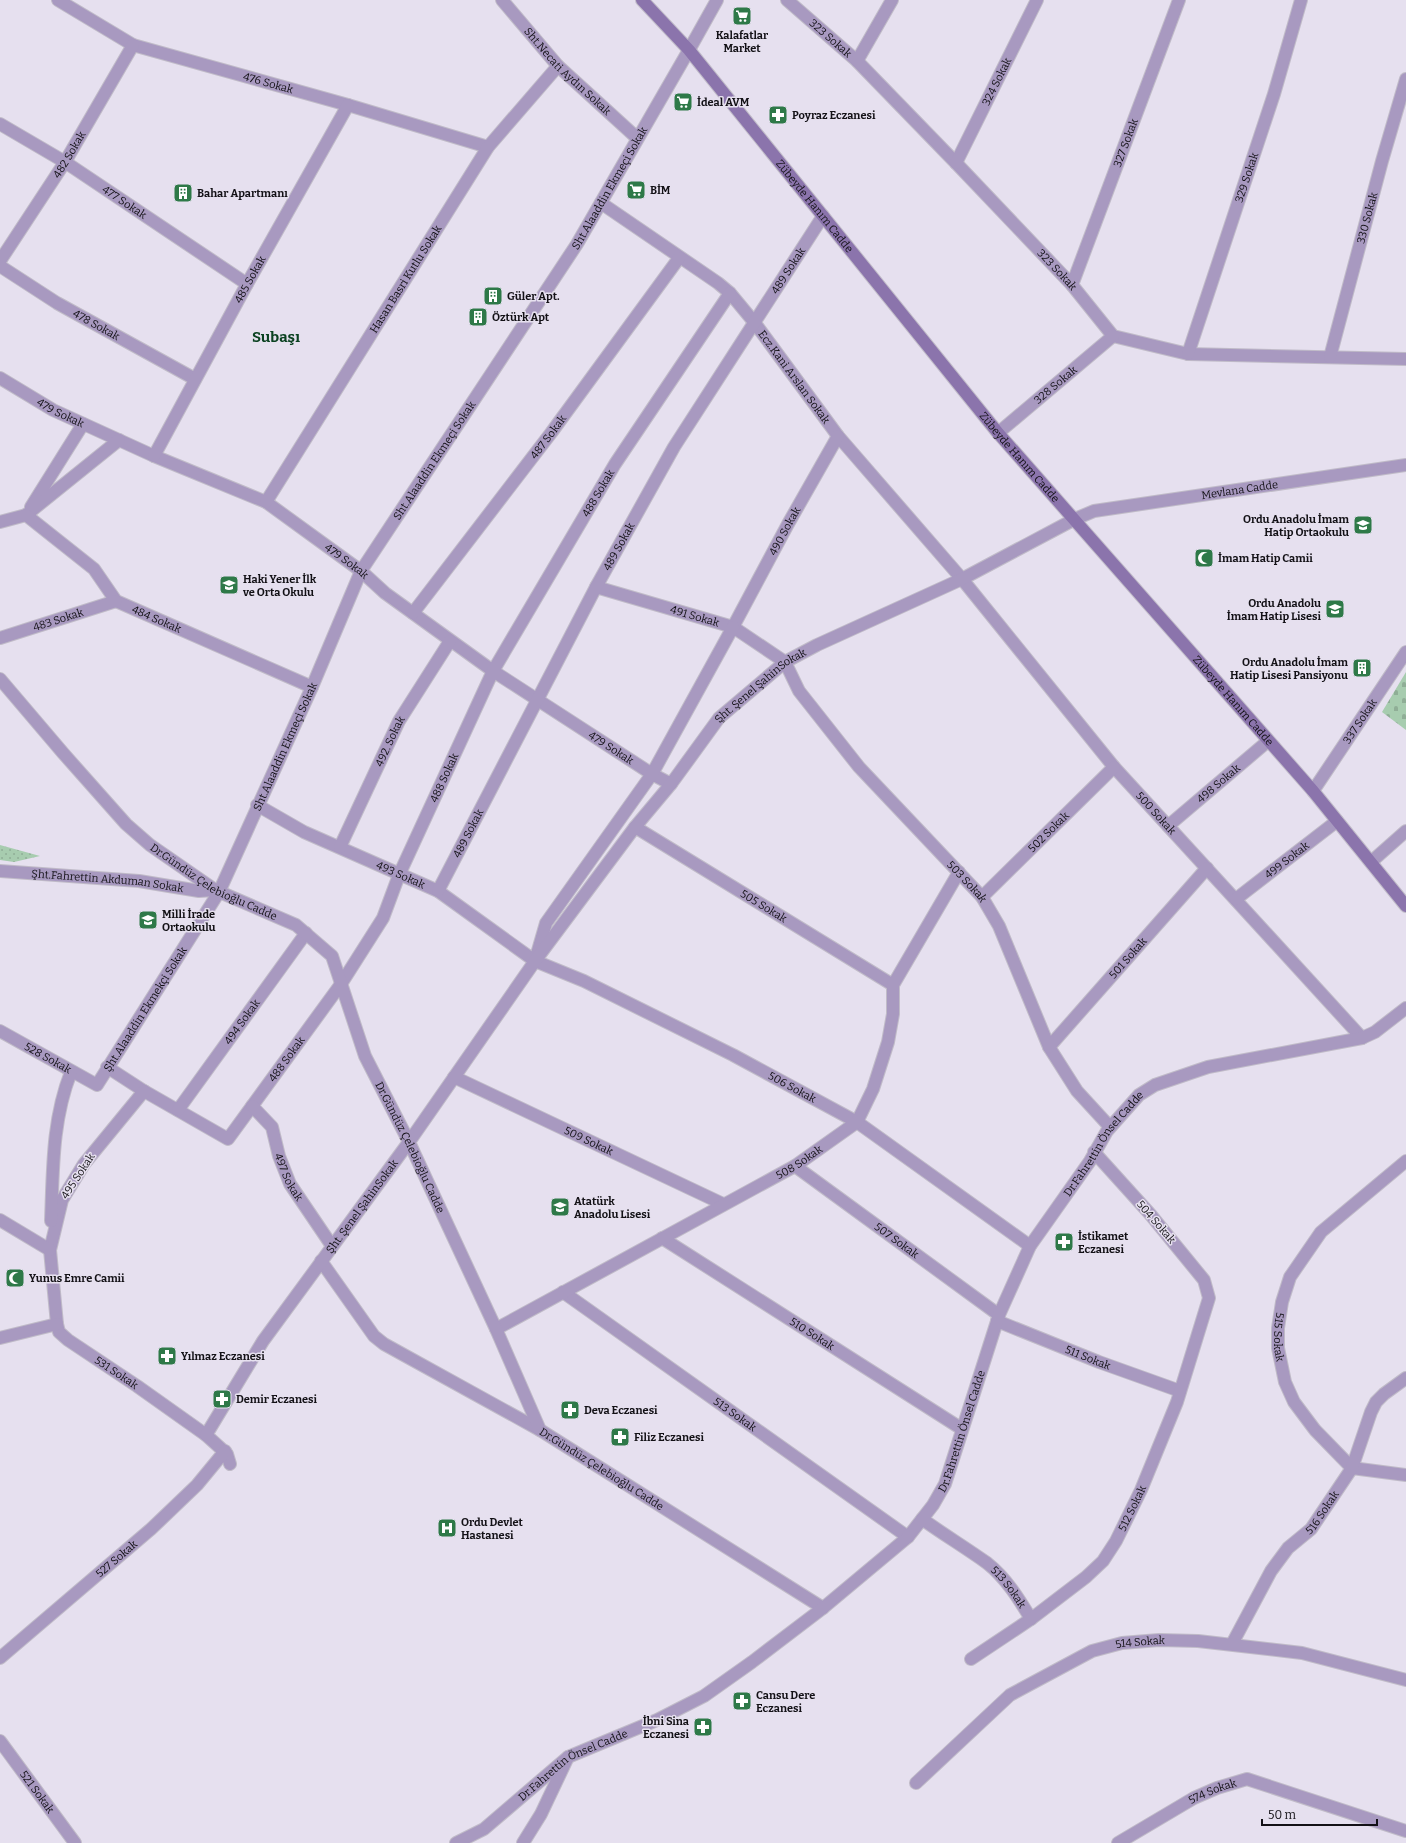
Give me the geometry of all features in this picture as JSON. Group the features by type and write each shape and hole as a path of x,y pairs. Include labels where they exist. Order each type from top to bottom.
{"main road":[{"name":"Zübeyde Hanım Cadde","path":"642,0 689,50 998,433 1312,791 1406,906"}],"street":[{"name":"476 Sokak","path":"58,0 133,45 348,105 488,147"},
{"name":"Sht.Necati Aydın Sokak","path":"502,0 558,66 637,138"},
{"name":"Sht.Alaaddin Ekmeçi Sokak","path":"217,891 312,687 361,571 578,244 637,138 717,0"},
{"name":"323 Sokak","path":"788,0 857,61 956,163 1072,285 1113,336"},
{"path":"857,61 892,0"},
{"name":"324 Sokak","path":"956,163 1037,0"},
{"name":"327 Sokak","path":"1072,285 1179,0"},
{"name":"329 Sokak","path":"1188,354 1274,94 1301,0"},
{"name":"482 Sokak","path":"0,261 65,162 133,45"},
{"name":"Hasan Basri Kutlu Sokak","path":"266,502 488,147 558,66"},
{"name":"330 Sokak","path":"1330,357 1382,161 1406,79"},
{"name":"485 Sokak","path":"154,456 246,284 348,105"},
{"name":"477 Sokak","path":"0,124 65,162 246,284"},
{"name":"Ecz.Kani Arslan Sokak","path":"601,203 679,258 718,283 730,293 754,322 838,436 962,578"},
{"name":"489 Sokak","path":"438,891 596,587 674,447 823,216"},
{"name":"487 Sokak","path":"413,613 551,433 679,258"},
{"name":"478 Sokak","path":"0,266 57,303 196,379"},
{"name":"488 Sokak","path":"107,1067 144,1091 228,1139 341,984 383,918 400,875 493,671 615,464 730,293"},
{"path":"1113,336 1188,354 1406,359"},
{"name":"328 Sokak","path":"998,433 1113,336"},
{"name":"479 Sokak","path":"0,378 53,410 83,424 154,456 266,502 361,571 385,593 493,671 652,774 671,784"},
{"path":"26,514 83,424"},
{"name":"490 Sokak","path":"733,627 788,524 838,436"},
{"path":"0,522 26,514 119,440"},
{"name":"Mevlana Cadde","path":"1075,519 1094,511 1406,465"},
{"path":"26,514 94,569 116,601"},
{"name":"Şht. Şenel ŞahinSokak","path":"206,1435 263,1341 409,1142 535,961 635,828 671,784 719,718 785,662 817,645 962,578 1075,519"},
{"name":"500 Sokak","path":"962,578 1114,767 1362,1038"},
{"name":"491 Sokak","path":"596,587 733,627 785,662"},
{"name":"483 Sokak","path":"0,638 116,601"},
{"name":"484 Sokak","path":"116,601 312,687"},
{"name":"Şht. Şenel ŞahinSokak","path":"535,961 546,923 652,774 733,627"},
{"name":"492. Sokak","path":"340,847 399,721 450,640"},
{"name":"337 Sokak","path":"1312,791 1406,652"},
{"name":"503 Sokak","path":"785,662 799,692 858,767 982,897 1000,926 1049,1048 1077,1091 1110,1127"},
{"name":"Dr.Gündüz Çelebioğlu Cadde","path":"0,679 62,754 126,824 150,845 217,891 296,925 332,956 365,1056 409,1142 496,1329 540,1430 823,1608"},
{"name":"498 Sokak","path":"1168,826 1268,741"},
{"name":"502 Sokak","path":"982,897 1114,767"},
{"name":"493 Sokak","path":"257,805 304,832 438,891 535,961"},
{"name":"499 Sokak","path":"1236,899 1337,821"},
{"name":"505 Sokak","path":"635,828 893,985"},
{"path":"1371,862 1406,831"},
{"name":"501 Sokak","path":"1049,1048 1207,868"},
{"name":"Şht.Fahrettin Akduman Sokak","path":"0,871 139,881 199,891 217,891"},
{"path":"893,985 959,872"},
{"name":"Şht.Alaaddin Ekmekçi Sokak","path":"97,1085 217,891"},
{"name":"494 Sokak","path":"178,1110 306,934"},
{"name":"506 Sokak","path":"535,961 584,981 733,1055 857,1122 1030,1246"},
{"name":"508 Sokak","path":"496,1329 795,1166 857,1122 873,1089 888,1042 894,1014 893,985"},
{"name":"Dr.Fahrettin Önsel Cadde","path":"456,1843 484,1829 568,1757 657,1720 704,1696 752,1662 823,1608 908,1537 922,1520 946,1484 998,1318 1030,1246 1110,1127 1139,1095 1154,1085 1208,1067 1362,1038 1375,1032 1406,1008"},
{"name":"528 Sokak","path":"0,1031 71,1072 97,1085"},
{"path":"0,1220 50,1250 54,1149 59,1109 71,1072"},
{"name":"509 Sokak","path":"454,1077 723,1204"},
{"name":"495 Sokak","path":"57,1324 50,1250 62,1200 84,1164 144,1091"},
{"name":"497 Sokak","path":"252,1106 272,1127 279,1156 290,1184 332,1246"},
{"name":"504 Sokak","path":"1094,1152 1150,1214 1204,1280 1209,1298"},
{"name":"515 Sokak","path":"1352,1468 1315,1430 1294,1402 1285,1382 1278,1348 1278,1328 1280,1315 1290,1277 1321,1232 1406,1161"},
{"name":"507 Sokak","path":"795,1166 998,1318"},
{"name":"510 Sokak","path":"662,1238 962,1429"},
{"path":"321,1261 370,1331 384,1344 540,1430"},
{"name":"513 Sokak","path":"563,1292 908,1537"},
{"name":"512 Sokak","path":"971,1659 1032,1619 1086,1577 1103,1561 1116,1541 1141,1490 1180,1391 1209,1298"},
{"name":"511 Sokak","path":"998,1318 1099,1362 1180,1391"},
{"path":"0,1338 57,1324"},
{"name":"531 Sokak","path":"57,1324 59,1332 68,1340 137,1386 206,1435 230,1457"},
{"name":"516 Sokak","path":"1232,1644 1271,1571 1288,1548 1311,1529 1352,1468 1371,1412 1376,1402 1384,1394 1406,1378"},
{"name":"527 Sokak","path":"0,1658 151,1529 197,1485 230,1457"},
{"path":"1352,1468 1406,1475"},
{"name":"513 Sokak","path":"922,1520 987,1564 1004,1580 1032,1619"},
{"name":"514 Sokak","path":"916,1783 1010,1695 1092,1651 1122,1643 1159,1640 1232,1644 1302,1653 1406,1680"},
{"name":"521 Sokak","path":"0,1741 75,1843"},
{"path":"523,1843 541,1814 568,1757"},
{"name":"574 Sokak","path":"1118,1843 1194,1798 1217,1788 1247,1779 1406,1831"}],"green space":[{"path":"1406,672 1406,730 1382,712"},
{"path":"0,845 40,856 14,862 0,860"}],"place":[{"name":"Kalafatlar Market","path":"742,16"},
{"name":"İdeal AVM","path":"683,102"},
{"name":"Poyraz Eczanesi","path":"778,115"},
{"name":"BİM","path":"636,190"},
{"name":"Bahar Apartmanı","path":"183,193"},
{"name":"Güler Apt.","path":"493,296"},
{"name":"Öztürk Apt","path":"478,317"},
{"name":"Ordu Anadolu İmam Hatip Ortaokulu","path":"1363,525"},
{"name":"İmam Hatip Camii","path":"1204,558"},
{"name":"Haki Yener İlk ve Orta Okulu","path":"229,585"},
{"name":"Ordu Anadolu İmam Hatip Lisesi","path":"1335,609"},
{"name":"Ordu Anadolu İmam Hatip Lisesi Pansiyonu","path":"1362,668"},
{"name":"Milli İrade Ortaokulu","path":"148,920"},
{"name":"Atatürk Anadolu Lisesi","path":"560,1207"},
{"name":"İstikamet Eczanesi","path":"1064,1242"},
{"name":"Yunus Emre Camii","path":"15,1278"},
{"name":"Yılmaz Eczanesi","path":"167,1356"},
{"name":"Demir Eczanesi","path":"222,1399"},
{"name":"Deva Eczanesi","path":"570,1410"},
{"name":"Filiz Eczanesi","path":"620,1437"},
{"name":"Ordu Devlet Hastanesi","path":"447,1528"},
{"name":"Cansu Dere Eczanesi","path":"742,1701"},
{"name":"İbni Sina Eczanesi","path":"703,1727"}],"district":[{"name":"Subaşı","path":"276,337"}]}
